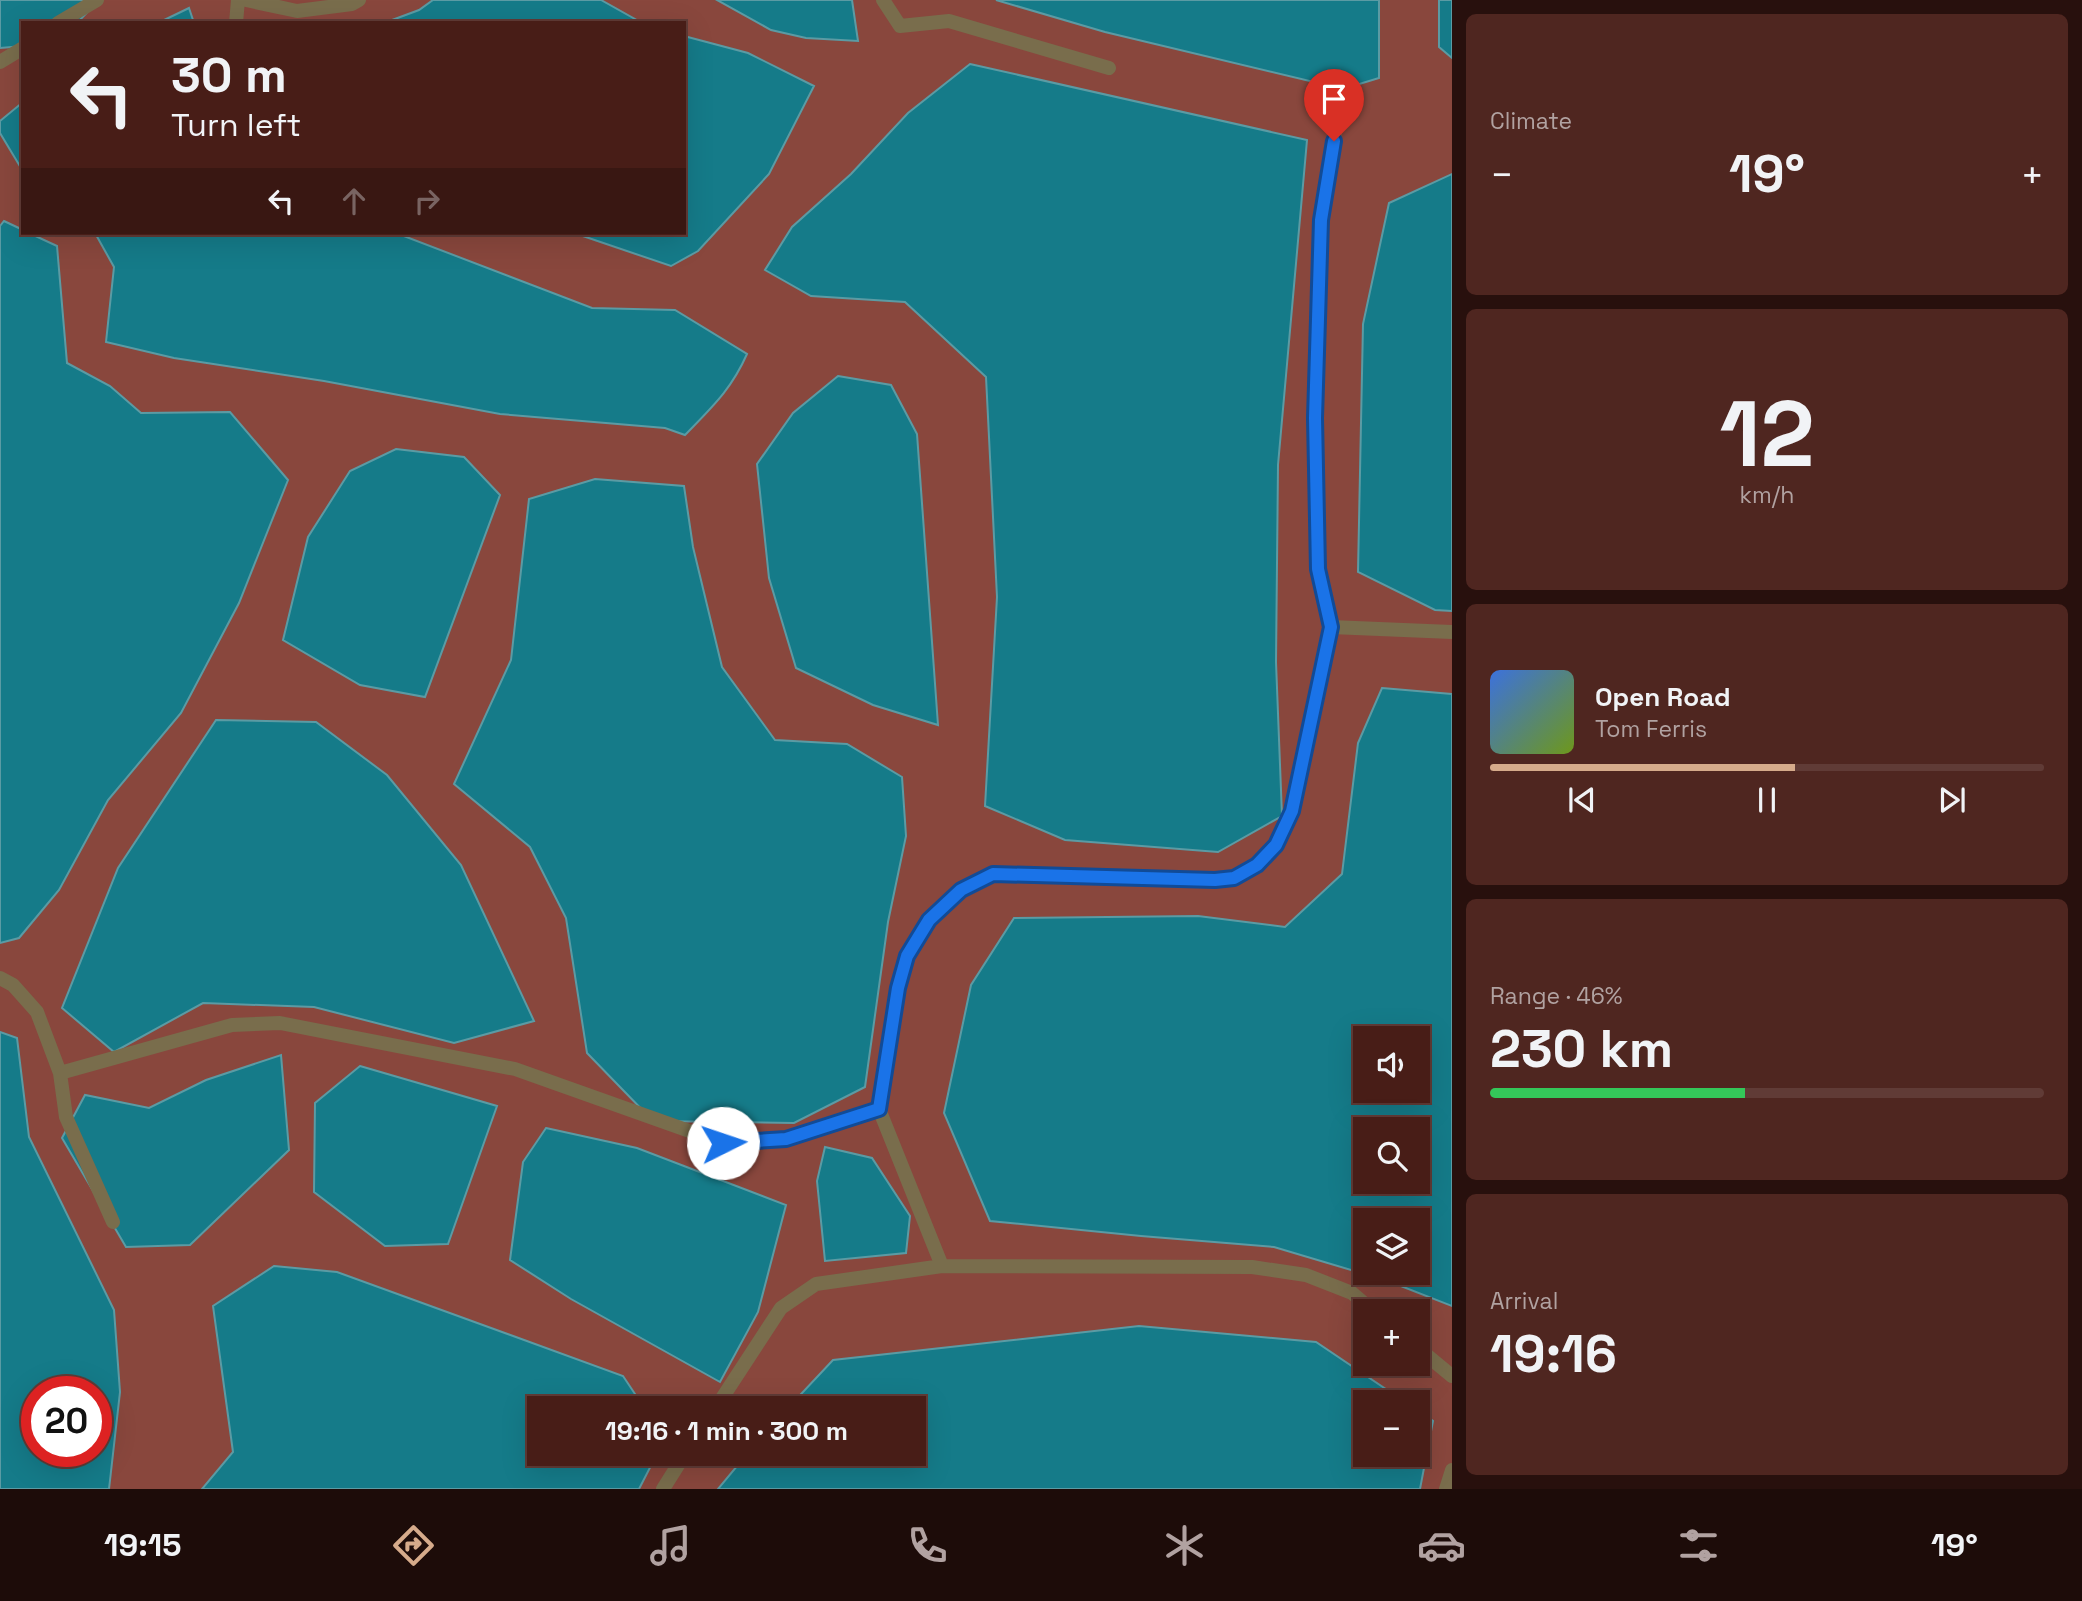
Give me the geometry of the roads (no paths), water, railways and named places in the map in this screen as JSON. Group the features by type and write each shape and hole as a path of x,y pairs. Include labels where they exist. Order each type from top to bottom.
{"lane":[{"path":"61,21 97,0"},
{"path":"236,21 238,0"},
{"path":"246,0 297,11 352,4 359,0"},
{"path":"883,0 900,26 949,21 1109,68"},
{"path":"0,62 21,49"},
{"path":"942,1266 879,1109 898,988 907,956 929,920 961,890 993,874 1215,880 1234,878 1257,865 1276,845 1292,811 1331,627 1318,569 1315,418 1321,220 1338,115"},
{"path":"1331,627 1452,632"},
{"path":"0,978 13,985 37,1012 60,1073 66,1117 113,1222"},
{"path":"60,1073 232,1025 280,1023 515,1069 723,1143 786,1139 879,1109"},
{"path":"723,1396 781,1308 816,1284 942,1266 1252,1267 1306,1275 1352,1293 1359,1299"},
{"path":"1430,1358 1452,1376"},
{"path":"663,1489 677,1466"},
{"path":"1446,1489 1452,1470"}],"water":[{"path":"0,0 99,0 79,21 21,21 21,46 0,48"},
{"path":"433,0 601,0 638,21 389,21 419,10"},
{"path":"717,0 852,0 858,41 806,38 771,30"},
{"path":"996,0 1379,0 1379,78 1343,89 1105,32"},
{"path":"1439,0 1452,0 1452,58 1439,47"},
{"path":"189,8 193,21 162,21"},
{"path":"686,37 748,53 814,86 769,174 698,251 671,266 580,235 686,235"},
{"path":"970,64 1307,140 1278,465 1276,662 1282,816 1218,852 1065,840 985,806 997,597 986,377 905,302 811,296 765,270 792,227 851,174 908,113"},
{"path":"21,104 21,168 0,133 0,121"},
{"path":"1452,174 1452,611 1435,610 1358,572 1363,324 1389,203"},
{"path":"4,221 21,229 21,235 33,235 57,246 67,363 110,386 141,413 230,412 288,480 239,603 181,713 108,800 59,890 19,938 0,943 0,226"},
{"path":"96,235 401,235 592,308 675,310 747,354 727,388 685,435 665,428 500,414 324,381 174,358 106,342 114,267"},
{"path":"838,376 891,385 917,434 938,725 873,705 796,668 769,578 757,464 793,413"},
{"path":"396,449 464,457 500,495 425,697 360,685 283,640 308,537 350,471"},
{"path":"595,479 684,486 693,547 722,667 775,740 847,744 902,777 906,836 888,922 865,1087 794,1123 653,1121 587,1053 566,918 530,847 454,784 511,660 529,499"},
{"path":"1382,688 1452,694 1452,1306 1398,1285 1430,1285 1430,1208 1353,1208 1353,1271 1274,1247 990,1221 944,1113 971,985 1014,918 1198,916 1285,927 1342,874 1358,743"},
{"path":"216,720 316,722 387,775 461,865 534,1021 454,1043 314,1007 203,1003 114,1052 62,1008 118,868"},
{"path":"0,1032 17,1038 29,1137 114,1310 120,1392 112,1463 112,1376 21,1376 21,1467 111,1467 109,1489 0,1489"},
{"path":"281,1055 289,1150 190,1245 126,1247 62,1138 85,1095 149,1108 206,1080"},
{"path":"360,1066 497,1106 448,1244 385,1246 314,1192 315,1103"},
{"path":"546,1128 637,1148 786,1205 758,1312 720,1382 571,1299 510,1260 523,1162"},
{"path":"825,1147 872,1158 910,1216 906,1253 825,1261 817,1181"},
{"path":"274,1266 337,1272 623,1376 636,1396 527,1396 527,1466 651,1466 639,1489 202,1489 233,1452 213,1306"},
{"path":"1139,1326 1316,1342 1353,1367 1353,1376 1366,1376 1387,1390 1353,1390 1353,1467 1424,1467 1420,1489 718,1489 737,1466 926,1466 926,1396 799,1396 833,1360"}]}
